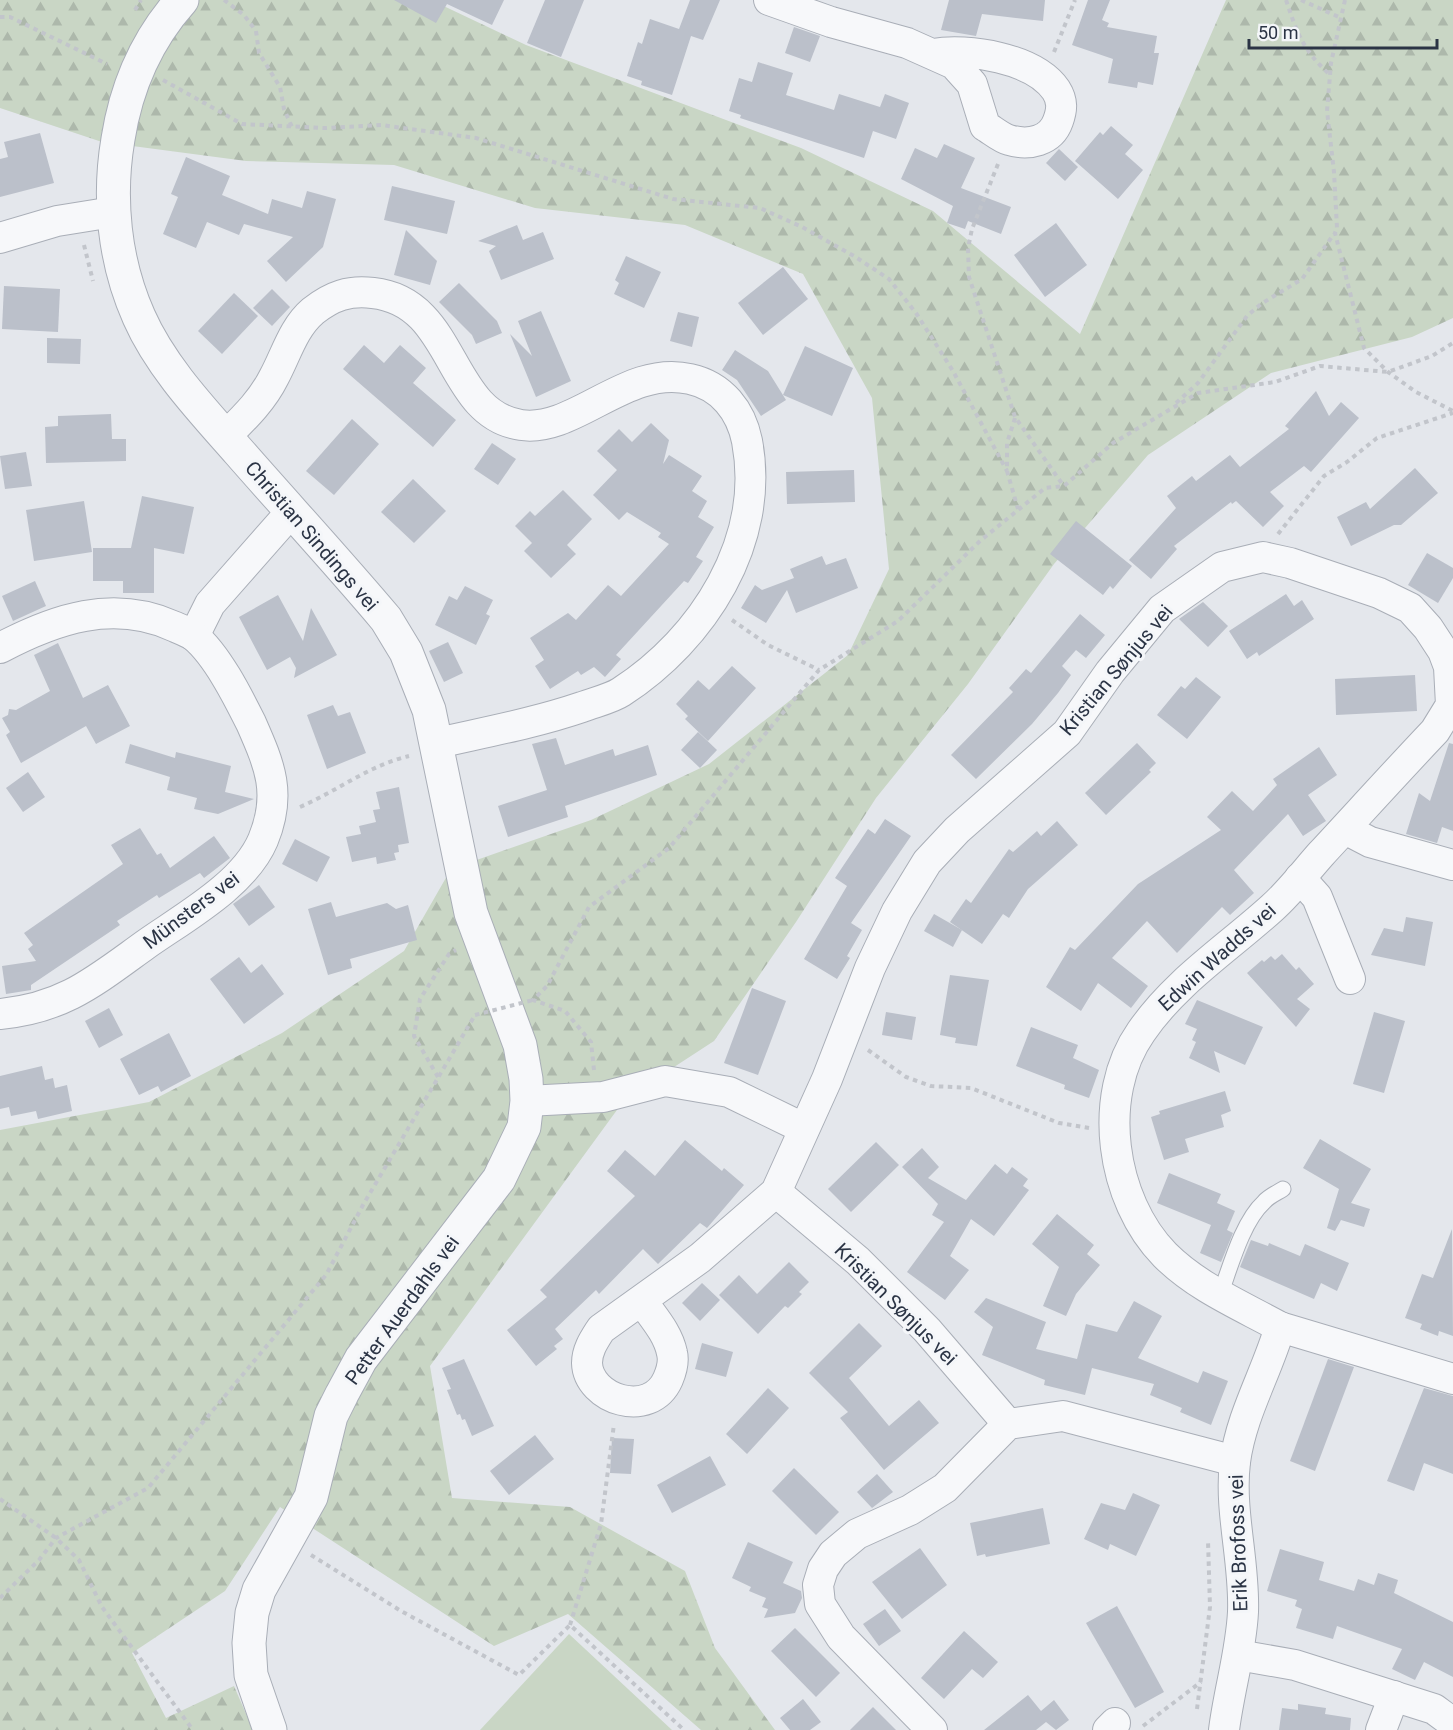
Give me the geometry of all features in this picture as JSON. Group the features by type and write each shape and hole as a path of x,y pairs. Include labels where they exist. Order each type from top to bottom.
{"street":[{"name":"Christian Sindings vei","path":"182,0 157,33 123,65 120,123 113,168 113,212 119,252 139,316 159,354 225,437 386,619 406,652 422,689 427,748 471,914 519,1045 526,1079 527,1101"},
{"path":"769,0 933,54 954,64 972,84 985,126 1008,140 1027,142 1045,139 1055,131 1062,109 1057,92 1040,74 985,55 949,51 933,54"},
{"path":"0,238 57,221 113,212"},
{"path":"225,437 254,407 274,379 304,318 333,297 356,291 382,294 406,303 423,316 442,342 467,388 486,410 520,425 539,426 568,416 616,390 660,378 690,379 712,388 736,408 752,467 744,534 709,604 682,640 656,667 618,695 548,718 427,748"},
{"path":"0,648 63,621 90,613 143,616 194,636 210,604 291,512"},
{"name":"Kristian Sønjus vei","path":"619,1400 604,1391 593,1378 587,1364 590,1345 601,1329 700,1258 776,1192 843,1038 870,968 897,911 927,862 957,830 1067,733 1110,672 1162,609 1222,567 1263,557 1290,562 1379,593 1441,623 1443,651 1449,667"},
{"name":"Münsters vei","path":"0,1014 26,1012 76,994 238,877 263,841 274,799 272,772 239,698 194,636"},
{"name":"Edwin Wadds vei","path":"1280,1327 1191,1277 1150,1238 1137,1215 1123,1181 1115,1133 1117,1093 1126,1060 1139,1034 1172,994 1274,907 1435,731 1452,706 1449,667"},
{"path":"1345,829 1370,842 1452,861"},
{"path":"1300,878 1317,897 1350,979"},
{"path":"527,1101 603,1097 665,1081 729,1092 803,1128"},
{"name":"Petter Auerdahls vei","path":"270,1730 251,1675 250,1633 259,1590 310,1497 331,1416 361,1359 500,1179 524,1127 527,1101"},
{"name":"Kristian Sønjus vei","path":"776,1192 858,1261 927,1330 1008,1424"},
{"path":"619,1400 638,1403 657,1397 671,1373 673,1354 668,1340 642,1301"},
{"path":"1280,1327 1453,1379"},
{"name":"Erik Brofoss vei","path":"1224,1730 1238,1654 1243,1601 1234,1488 1235,1461 1243,1425 1269,1364 1280,1327"},
{"path":"932,1730 842,1637 820,1604 818,1585 823,1569 833,1554 857,1534 910,1510 945,1488 1008,1424 1063,1416 1235,1461"},
{"path":"1238,1654 1295,1665 1394,1696 1434,1709 1453,1723"},
{"path":"1381,1730 1394,1696"}],"lane":[{"path":"1220,1295 1240,1242 1256,1211 1264,1201 1283,1189"}],"path":[{"path":"224,0 244,15 256,31 259,53 280,87 284,109 293,127"},
{"path":"1040,74 1054,52 1075,0"},
{"path":"1286,0 1299,39 1309,56 1330,75"},
{"path":"1301,0 1341,18"},
{"path":"1169,410 1198,383 1247,316 1261,304 1302,279 1335,233 1337,228 1334,172 1327,111 1330,75 1345,0"},
{"path":"0,16 10,17 123,65 242,124 293,127 381,125 476,138 673,199 760,208 802,227 889,279 916,313 953,371 1007,471 1018,508"},
{"path":"1008,140 972,229 969,277 1015,417 1064,486"},
{"path":"1335,233 1364,348 1388,372 1416,392 1453,412"},
{"path":"0,1598 39,1560 56,1538 148,1488 326,1275 475,1015 533,1000 548,986 589,907 669,848 819,670 898,621 980,541 1045,488 1064,486 1113,443 1198,393 1275,382 1320,366 1388,372 1432,356 1453,343"},
{"path":"1263,557 1293,512 1324,476 1347,462 1377,438 1453,412"},
{"path":"1007,471 1007,443 1015,417"},
{"path":"709,604 768,645 819,670"},
{"path":"272,810 301,807 384,762 427,748"},
{"path":"438,1077 414,1036 420,999 449,954 458,949"},
{"path":"533,1000 565,1011 591,1041 595,1072 603,1097"},
{"path":"843,1038 867,1050 906,1077 931,1086 971,1088 1059,1123 1115,1133"},
{"path":"288,1540 401,1611 519,1675 570,1625 601,1524 619,1400"},
{"path":"0,1499 56,1538 79,1560 102,1607 193,1730"},
{"path":"1196,1718 1210,1607 1208,1530"},
{"path":"570,1625 684,1730"},
{"path":"1121,1727 1201,1682"}],"green space":[{"path":"0,0 431,0 526,45 801,148 933,211 1080,334 1226,0 1453,0 1453,318 1412,337 1271,373 1148,455 1054,564 968,684 876,798 796,922 714,1041 625,1099 430,1366 452,1498 570,1507 685,1571 715,1648 775,1730 701,1730 568,1614 494,1646 280,1507 225,1591 132,1653 166,1718 234,1686 253,1730 0,1730 0,1130 149,1102 282,1033 404,951 451,869 591,820 709,764 848,655 889,569 872,398 803,274 685,225 535,208 394,165 246,161 102,142 0,108"},
{"path":"569,1634 672,1730 480,1730"}],"building":[{"path":"394,0 504,0 492,25 447,4 436,23"},
{"path":"545,0 584,0 561,57 527,43"},
{"path":"690,0 720,0 703,40 691,36 672,95 641,85 642,81 627,76 638,42 642,44 650,19 679,29"},
{"path":"949,0 1045,0 1043,21 982,14 976,36 941,30"},
{"path":"1088,0 1110,0 1102,20 1109,23 1107,27 1157,36 1154,53 1159,53 1153,85 1138,82 1137,88 1108,83 1113,59 1072,45"},
{"path":"794,27 820,36 810,62 785,53"},
{"path":"758,62 793,73 786,95 834,110 839,94 880,107 885,94 909,103 896,139 873,131 864,158 740,118 741,115 729,111 739,78 752,82"},
{"path":"1111,126 1133,145 1125,154 1143,170 1118,199 1075,161 1100,132 1103,135"},
{"path":"40,133 54,183 0,197 0,159 8,157 4,142"},
{"path":"944,144 975,158 961,188 1011,207 1001,234 968,221 965,229 947,223 953,206 901,179 915,148 937,158"},
{"path":"1059,149 1078,167 1065,181 1046,163"},
{"path":"186,157 230,176 222,195 268,214 272,199 302,208 307,191 336,199 323,247 286,282 267,261 293,237 244,224 239,235 207,222 196,248 163,234 178,197 171,194"},
{"path":"392,186 455,201 447,234 384,220"},
{"path":"1056,223 1087,265 1045,297 1014,255"},
{"path":"517,225 523,240 543,232 554,259 501,280 489,251 496,246 478,241"},
{"path":"406,230 437,261 430,285 394,275"},
{"path":"626,256 661,272 644,308 614,294 619,283 615,280"},
{"path":"783,267 808,299 763,335 738,303"},
{"path":"459,283 497,321 502,333 476,344 472,335 439,302"},
{"path":"4,286 60,289 58,332 2,329"},
{"path":"272,289 290,307 272,326 253,308"},
{"path":"234,293 258,316 222,354 198,331"},
{"path":"541,311 571,381 536,397 510,334 532,356 518,321"},
{"path":"678,312 699,317 692,347 670,341"},
{"path":"47,338 81,339 80,364 47,363"},
{"path":"364,345 384,363 400,345 426,368 413,383 456,420 433,447 343,369"},
{"path":"805,346 853,368 832,416 783,395"},
{"path":"735,350 768,371 786,400 761,416 737,380 722,370"},
{"path":"1316,391 1329,416 1341,402 1359,418 1311,472 1304,466 1270,492 1284,506 1263,527 1236,501 1232,504 1231,502 1174,546 1177,549 1151,579 1129,560 1176,508 1167,496 1192,476 1196,481 1230,455 1240,467 1289,429 1285,426"},
{"path":"111,414 112,439 126,439 126,461 46,463 45,427 58,426 58,416"},
{"path":"352,419 379,444 334,495 306,471"},
{"path":"651,423 669,440 663,464 669,455 702,476 692,491 707,501 698,517 714,527 696,557 703,561 688,583 684,581 616,655 621,659 605,677 594,667 581,675 578,671 550,689 535,666 544,660 530,638 568,613 576,620 608,585 621,596 669,544 658,537 661,533 627,512 619,520 593,495 617,470 597,451 619,429 632,442"},
{"path":"492,443 516,459 498,485 474,469"},
{"path":"26,452 32,486 5,489 0,456"},
{"path":"1415,468 1438,493 1401,525 1394,525 1351,546 1337,517 1366,502 1370,509"},
{"path":"854,470 855,502 787,504 786,472"},
{"path":"413,479 446,511 414,543 381,512"},
{"path":"563,490 592,519 567,545 576,554 551,578 524,551 532,543 515,526 530,511 535,516"},
{"path":"142,496 194,507 184,554 154,548 154,593 123,593 123,581 93,581 93,548 131,548"},
{"path":"84,501 92,552 34,561 26,510"},
{"path":"1076,521 1132,566 1113,589 1110,586 1103,595 1050,554"},
{"path":"1427,553 1453,568 1453,578 1438,603 1408,585"},
{"path":"822,556 826,565 846,558 858,588 796,613 787,590 766,623 741,608 755,585 762,590 794,578 790,569"},
{"path":"35,581 46,606 13,621 2,596"},
{"path":"465,586 493,600 486,614 490,616 476,645 435,625 449,596 457,600"},
{"path":"1286,594 1294,606 1302,600 1314,619 1259,656 1257,652 1247,659 1229,631"},
{"path":"278,595 303,641 311,608 337,655 294,678 296,668 290,657 267,670 239,617"},
{"path":"1203,602 1228,626 1208,647 1179,619"},
{"path":"1080,614 1105,635 1086,658 1076,650 1062,666 1071,675 1058,693 1032,724 976,779 951,755 1013,692 1009,688 1026,669 1031,673"},
{"path":"448,642 463,673 444,682 429,651"},
{"path":"58,643 83,698 108,685 130,726 96,744 86,726 21,763 6,735 10,732 2,718 8,715 9,709 16,710 50,691 34,655"},
{"path":"732,666 756,688 708,741 685,719 688,716 676,704 698,680 709,690"},
{"path":"1415,675 1417,711 1336,715 1335,679"},
{"path":"1196,677 1221,697 1187,739 1157,715 1181,686 1185,689"},
{"path":"333,705 338,716 350,712 366,753 327,769 307,715"},
{"path":"698,732 717,750 700,768 681,750"},
{"path":"556,738 565,765 613,749 615,756 648,745 657,775 565,806 568,817 508,837 498,806 547,790 532,744"},
{"path":"1137,743 1156,763 1149,770 1151,772 1106,815 1085,793"},
{"path":"1449,743 1453,744 1453,831 1442,827 1437,843 1406,834 1419,793 1430,801"},
{"path":"130,744 175,758 176,752 231,766 225,792 254,799 218,814 194,809 197,798 167,790 170,777 125,763"},
{"path":"1319,747 1337,775 1308,795 1326,821 1303,836 1288,814 1234,870 1254,893 1230,915 1222,907 1177,953 1147,921 1112,958 1148,986 1131,1008 1098,983 1081,1011 1046,987 1070,947 1075,950 1138,884 1221,830 1207,817 1232,791 1253,811 1277,785 1273,779"},
{"path":"28,772 45,797 23,812 6,788"},
{"path":"399,787 409,843 398,845 399,852 394,853 396,860 377,864 376,857 352,862 346,837 361,834 359,826 376,822 373,810 380,809 376,792"},
{"path":"885,819 911,836 851,923 862,930 847,956 850,958 837,979 804,959 847,886 835,878 868,829 875,834"},
{"path":"1057,821 1078,845 1028,889 1009,918 1003,914 982,944 950,922 966,899 971,903 1009,849 1013,852 1037,831 1041,836"},
{"path":"140,828 157,855 161,853 170,868 214,836 230,858 204,878 200,873 159,898 157,895 117,921 120,925 31,985 31,990 6,994 2,966 36,961 28,949 33,945 24,933 123,864 111,845"},
{"path":"295,839 330,857 317,882 282,864"},
{"path":"259,885 275,907 249,926 233,904"},
{"path":"331,902 336,917 387,903 396,909 408,905 417,940 350,959 352,968 328,975 308,909"},
{"path":"934,914 962,930 953,947 924,931"},
{"path":"1406,917 1433,922 1425,966 1371,955 1384,928 1403,932"},
{"path":"1282,954 1296,970 1299,967 1314,984 1297,999 1310,1009 1296,1027 1247,973 1262,960 1264,962 1271,956 1275,960"},
{"path":"239,957 251,973 262,964 284,994 244,1024 210,979"},
{"path":"950,975 989,980 977,1046 955,1043 956,1038 940,1035"},
{"path":"752,988 786,1001 758,1075 724,1063"},
{"path":"1197,1000 1263,1027 1245,1065 1214,1051 1220,1073 1189,1058 1196,1042 1192,1040 1197,1029 1185,1024"},
{"path":"109,1008 123,1035 99,1048 85,1021"},
{"path":"886,1012 916,1017 912,1040 882,1035"},
{"path":"1374,1012 1405,1021 1384,1093 1353,1084"},
{"path":"1031,1027 1078,1045 1073,1058 1099,1070 1089,1098 1064,1089 1065,1085 1016,1066"},
{"path":"169,1033 191,1076 161,1092 158,1086 139,1095 120,1059"},
{"path":"42,1066 45,1080 53,1078 55,1088 67,1085 72,1111 38,1119 36,1111 11,1116 9,1107 0,1109 0,1076"},
{"path":"1225,1091 1231,1111 1221,1115 1224,1127 1185,1139 1189,1152 1164,1160 1151,1117 1160,1114 1159,1111"},
{"path":"1320,1139 1371,1169 1351,1203 1370,1209 1364,1227 1341,1220 1335,1231 1327,1228 1339,1189 1303,1168"},
{"path":"685,1140 722,1171 724,1168 744,1185 707,1228 700,1223 658,1264 643,1249 599,1294 596,1290 555,1329 563,1339 554,1346 557,1349 536,1366 507,1330 547,1297 540,1290 635,1196 607,1171 625,1150 655,1176"},
{"path":"876,1142 899,1165 851,1212 828,1189"},
{"path":"922,1148 939,1167 928,1178 966,1200 995,1164 1007,1174 1012,1167 1028,1179 1023,1186 1029,1190 994,1236 971,1219 950,1256 969,1270 945,1300 907,1272 944,1222 932,1215 938,1204 902,1167"},
{"path":"1169,1173 1221,1194 1217,1203 1235,1211 1227,1230 1233,1233 1221,1262 1200,1253 1211,1225 1157,1203"},
{"path":"1057,1214 1094,1245 1087,1254 1100,1265 1076,1294 1066,1316 1043,1306 1059,1267 1032,1244"},
{"path":"1452,1229 1453,1336 1439,1331 1438,1336 1420,1329 1422,1324 1405,1318 1422,1274 1433,1278"},
{"path":"1251,1240 1268,1246 1269,1243 1300,1256 1305,1244 1349,1263 1337,1291 1321,1283 1314,1299 1240,1267"},
{"path":"789,1262 809,1282 799,1292 802,1294 788,1308 785,1306 758,1334 719,1295 739,1275 757,1294"},
{"path":"702,1283 720,1300 700,1321 682,1303"},
{"path":"986,1298 1046,1322 1036,1349 1077,1359 1086,1324 1117,1332 1134,1301 1162,1316 1138,1358 1198,1383 1203,1371 1228,1381 1211,1425 1180,1412 1182,1408 1150,1395 1154,1384 1092,1368 1085,1395 1044,1385 1045,1380 982,1355 993,1327 974,1312"},
{"path":"859,1323 882,1346 849,1378 889,1426 919,1400 939,1423 884,1470 840,1418 848,1412 809,1373"},
{"path":"702,1343 733,1352 726,1377 695,1369"},
{"path":"464,1359 494,1426 472,1436 465,1419 462,1420 460,1414 457,1415 447,1390 451,1389 442,1368"},
{"path":"1328,1359 1354,1367 1315,1471 1290,1461"},
{"path":"768,1388 789,1408 747,1454 726,1434"},
{"path":"1424,1388 1453,1396 1453,1474 1424,1463 1414,1491 1387,1481"},
{"path":"535,1435 554,1459 509,1495 490,1471"},
{"path":"612,1438 634,1439 631,1474 610,1473"},
{"path":"710,1456 726,1485 672,1513 657,1485"},
{"path":"794,1468 839,1512 816,1535 772,1491"},
{"path":"877,1474 893,1492 872,1508 857,1492"},
{"path":"1133,1493 1160,1505 1136,1556 1110,1544 1108,1550 1084,1539 1101,1503 1125,1510"},
{"path":"1043,1508 1050,1544 986,1557 985,1554 977,1556 970,1523"},
{"path":"748,1542 793,1562 783,1583 801,1591 802,1598 795,1613 764,1618 768,1609 762,1607 766,1598 749,1591 751,1587 732,1578"},
{"path":"920,1548 947,1585 902,1619 872,1582"},
{"path":"1280,1549 1324,1562 1319,1580 1354,1591 1358,1579 1374,1585 1378,1573 1398,1580 1394,1593 1453,1622 1453,1677 1424,1662 1415,1680 1392,1669 1402,1649 1337,1626 1333,1639 1296,1628 1302,1609 1295,1606 1297,1600 1267,1591"},
{"path":"1117,1606 1164,1692 1135,1708 1086,1623"},
{"path":"885,1609 901,1631 879,1646 863,1624"},
{"path":"795,1628 840,1673 816,1697 771,1651"},
{"path":"964,1631 998,1662 983,1678 972,1669 944,1699 921,1678"},
{"path":"1028,1695 1041,1711 1054,1700 1069,1720 1056,1730 1046,1722 1036,1730 984,1730"},
{"path":"803,1699 821,1722 810,1730 790,1730 780,1718"},
{"path":"1298,1704 1326,1708 1325,1714 1351,1718 1350,1730 1279,1730 1282,1708 1298,1710"},
{"path":"873,1707 896,1730 850,1730"}]}
